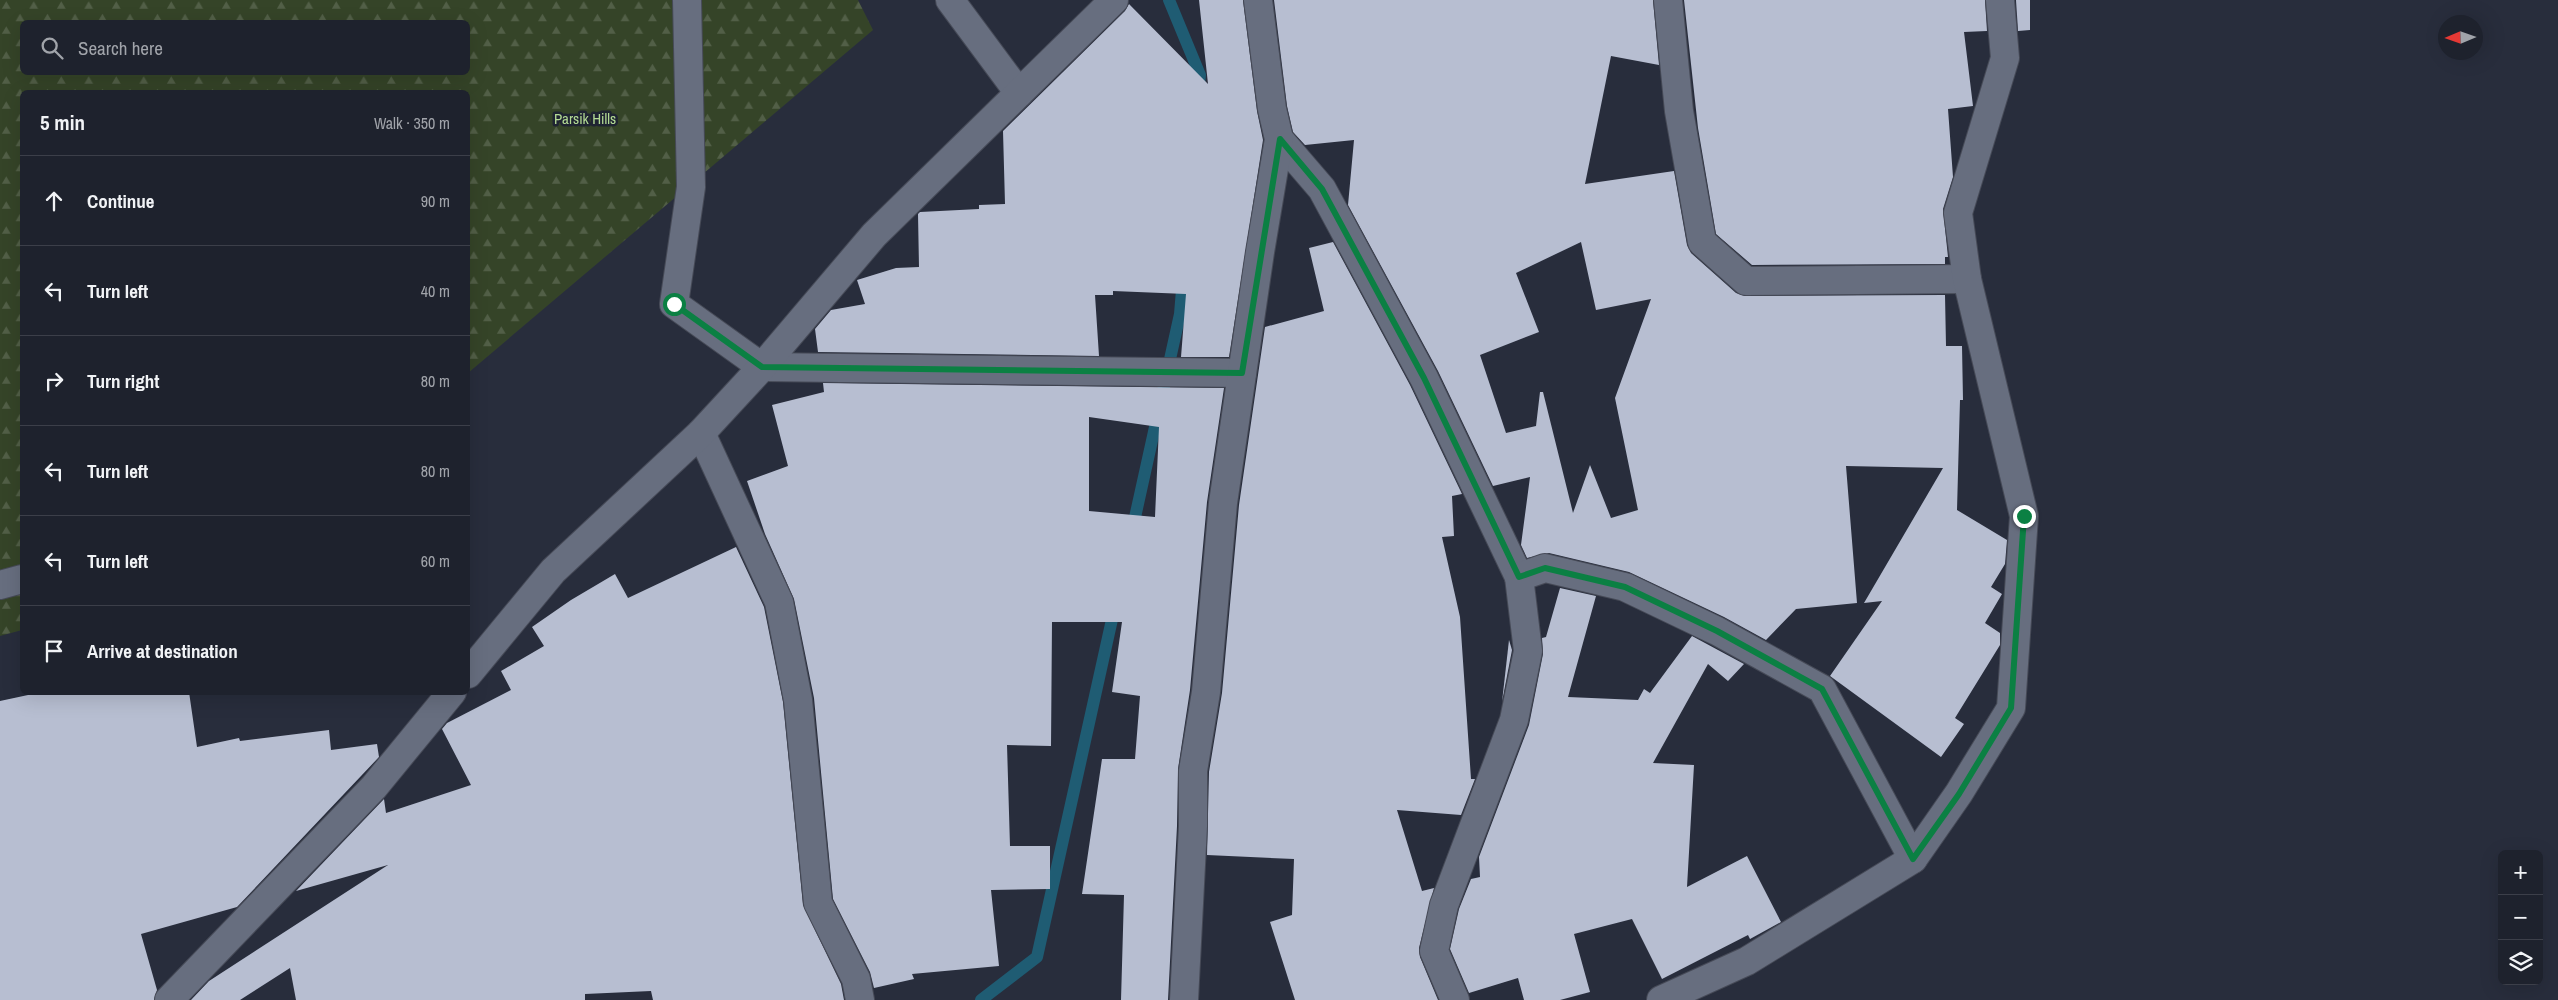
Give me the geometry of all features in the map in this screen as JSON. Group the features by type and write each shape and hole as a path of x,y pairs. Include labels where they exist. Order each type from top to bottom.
{"street":[{"path":"687,0 691,187 674,304 762,367 1242,373"},
{"path":"950,0 1019,93"},
{"path":"470,672 553,570 701,434 762,367 874,235 1114,0"},
{"path":"1184,1000 1193,826 1193,771 1206,692 1223,503 1280,139 1272,109 1258,0"},
{"path":"1668,0 1679,111 1702,242 1746,281 1967,279"},
{"path":"1661,1000 1747,960 1913,859 1959,794 2011,708 2024,516 1967,279 1958,213 2005,58 2000,0"},
{"path":"1280,139 1322,189 1424,378 1519,577 1528,651 1514,720 1447,896 1434,951 1455,1000"},
{"path":"701,434 779,602 798,700 818,903 858,990"},
{"path":"1519,577 1545,568 1625,587 1717,631 1822,689 1913,859"},
{"path":"0,585 20,580"},
{"path":"170,1000 374,787 450,695"}],"green space":[{"name":"Parsik Hills","path":"0,0 858,0 873,30 470,371 470,90 20,90 20,631 0,636"}],"building":[{"path":"1199,0 1243,0 1257,111 1263,140 1229,357 1181,357 1186,294 1113,291 1113,295 1095,295 1099,356 818,352 815,329 831,310 865,304 857,280 896,268 919,267 918,214 920,212 979,209 979,205 1005,204 1003,131 1125,11 1129,4 1208,84"},
{"path":"1274,0 1653,0 1659,65 1611,56 1585,184 1674,171 1687,245 1691,253 1736,293 1745,296 1945,295 1946,346 1962,346 1963,400 1960,400 1957,510 2007,540 2005,564 1991,587 2002,594 1985,623 2000,633 2000,645 1955,718 1964,724 1941,757 1830,676 1882,601 1864,603 1943,468 1846,466 1857,603 1796,609 1766,640 1724,617 1629,572 1549,553 1527,558 1521,545 1530,477 1493,486 1438,371 1348,205 1354,140 1305,145 1293,132 1287,106","holes":["1581,242 1596,310 1651,299 1615,398 1638,510 1611,518 1590,465 1573,513 1543,392 1540,392 1536,426 1506,433 1480,355 1539,332 1516,273"]},
{"path":"1684,0 1985,0 1987,31 1964,32 1973,106 1948,109 1953,177 1943,209 1948,257 1945,257 1945,264 1752,265 1716,234 1698,128"},
{"path":"2016,0 2030,0 2030,30 2018,31"},
{"path":"1333,242 1410,385 1462,494 1452,496 1454,536 1442,537 1460,617 1471,779 1475,779 1461,815 1397,810 1422,891 1434,888 1419,948 1420,957 1438,1000 1295,1000 1270,922 1292,915 1294,859 1207,855 1209,772 1222,693 1239,505 1265,327 1324,311 1309,248"},
{"path":"823,383 1224,388 1207,502 1190,690 1178,769 1168,1000 1121,1000 1124,895 1082,894 1102,759 1135,759 1140,696 1112,692 1122,622 1052,622 1051,746 1007,745 1010,846 1050,846 1050,889 991,890 999,966 912,974 914,979 874,988 870,972 833,899 814,698 794,599 765,534 747,481 788,466 772,405 824,392","holes":["1089,417 1159,427 1155,517 1089,511"]},
{"path":"736,547 764,607 783,702 803,905 841,984 844,1000 653,1000 651,991 585,994 585,1000 296,1000 290,968 240,1000 191,1000 209,981 388,865 296,891 384,799 386,813 471,785 442,729 447,723 511,690 501,671 544,646 532,627 571,600 615,574 628,598"},
{"path":"1560,588 1596,596 1568,697 1638,700 1644,689 1650,693 1692,636 1744,664 1728,681 1708,664 1653,763 1694,765 1687,887 1747,856 1781,922 1750,939 1748,935 1662,979 1632,919 1574,934 1590,992 1560,1000 1524,1000 1518,978 1469,993 1450,949 1459,909 1471,879 1480,877 1479,857 1529,725 1543,654 1542,638 1546,637"},
{"path":"1509,640 1512,650 1502,702"},
{"path":"28,695 189,695 197,747 239,738 240,741 329,730 331,750 377,744 379,757 237,907 141,934 157,990 154,1000 0,1000 0,701"}],"waterway":[{"path":"1169,0 1200,75 1198,92"},
{"path":"1132,531 1180,314 1183,278"},
{"path":"981,1000 1037,957 1115,606"}],"route":[{"path":"674,304 762,367 1242,373 1260,252 1280,139 1322,189 1424,378 1519,577 1545,568 1625,587 1717,631 1822,689 1913,859 1959,794 2011,708 2024,516"}]}
